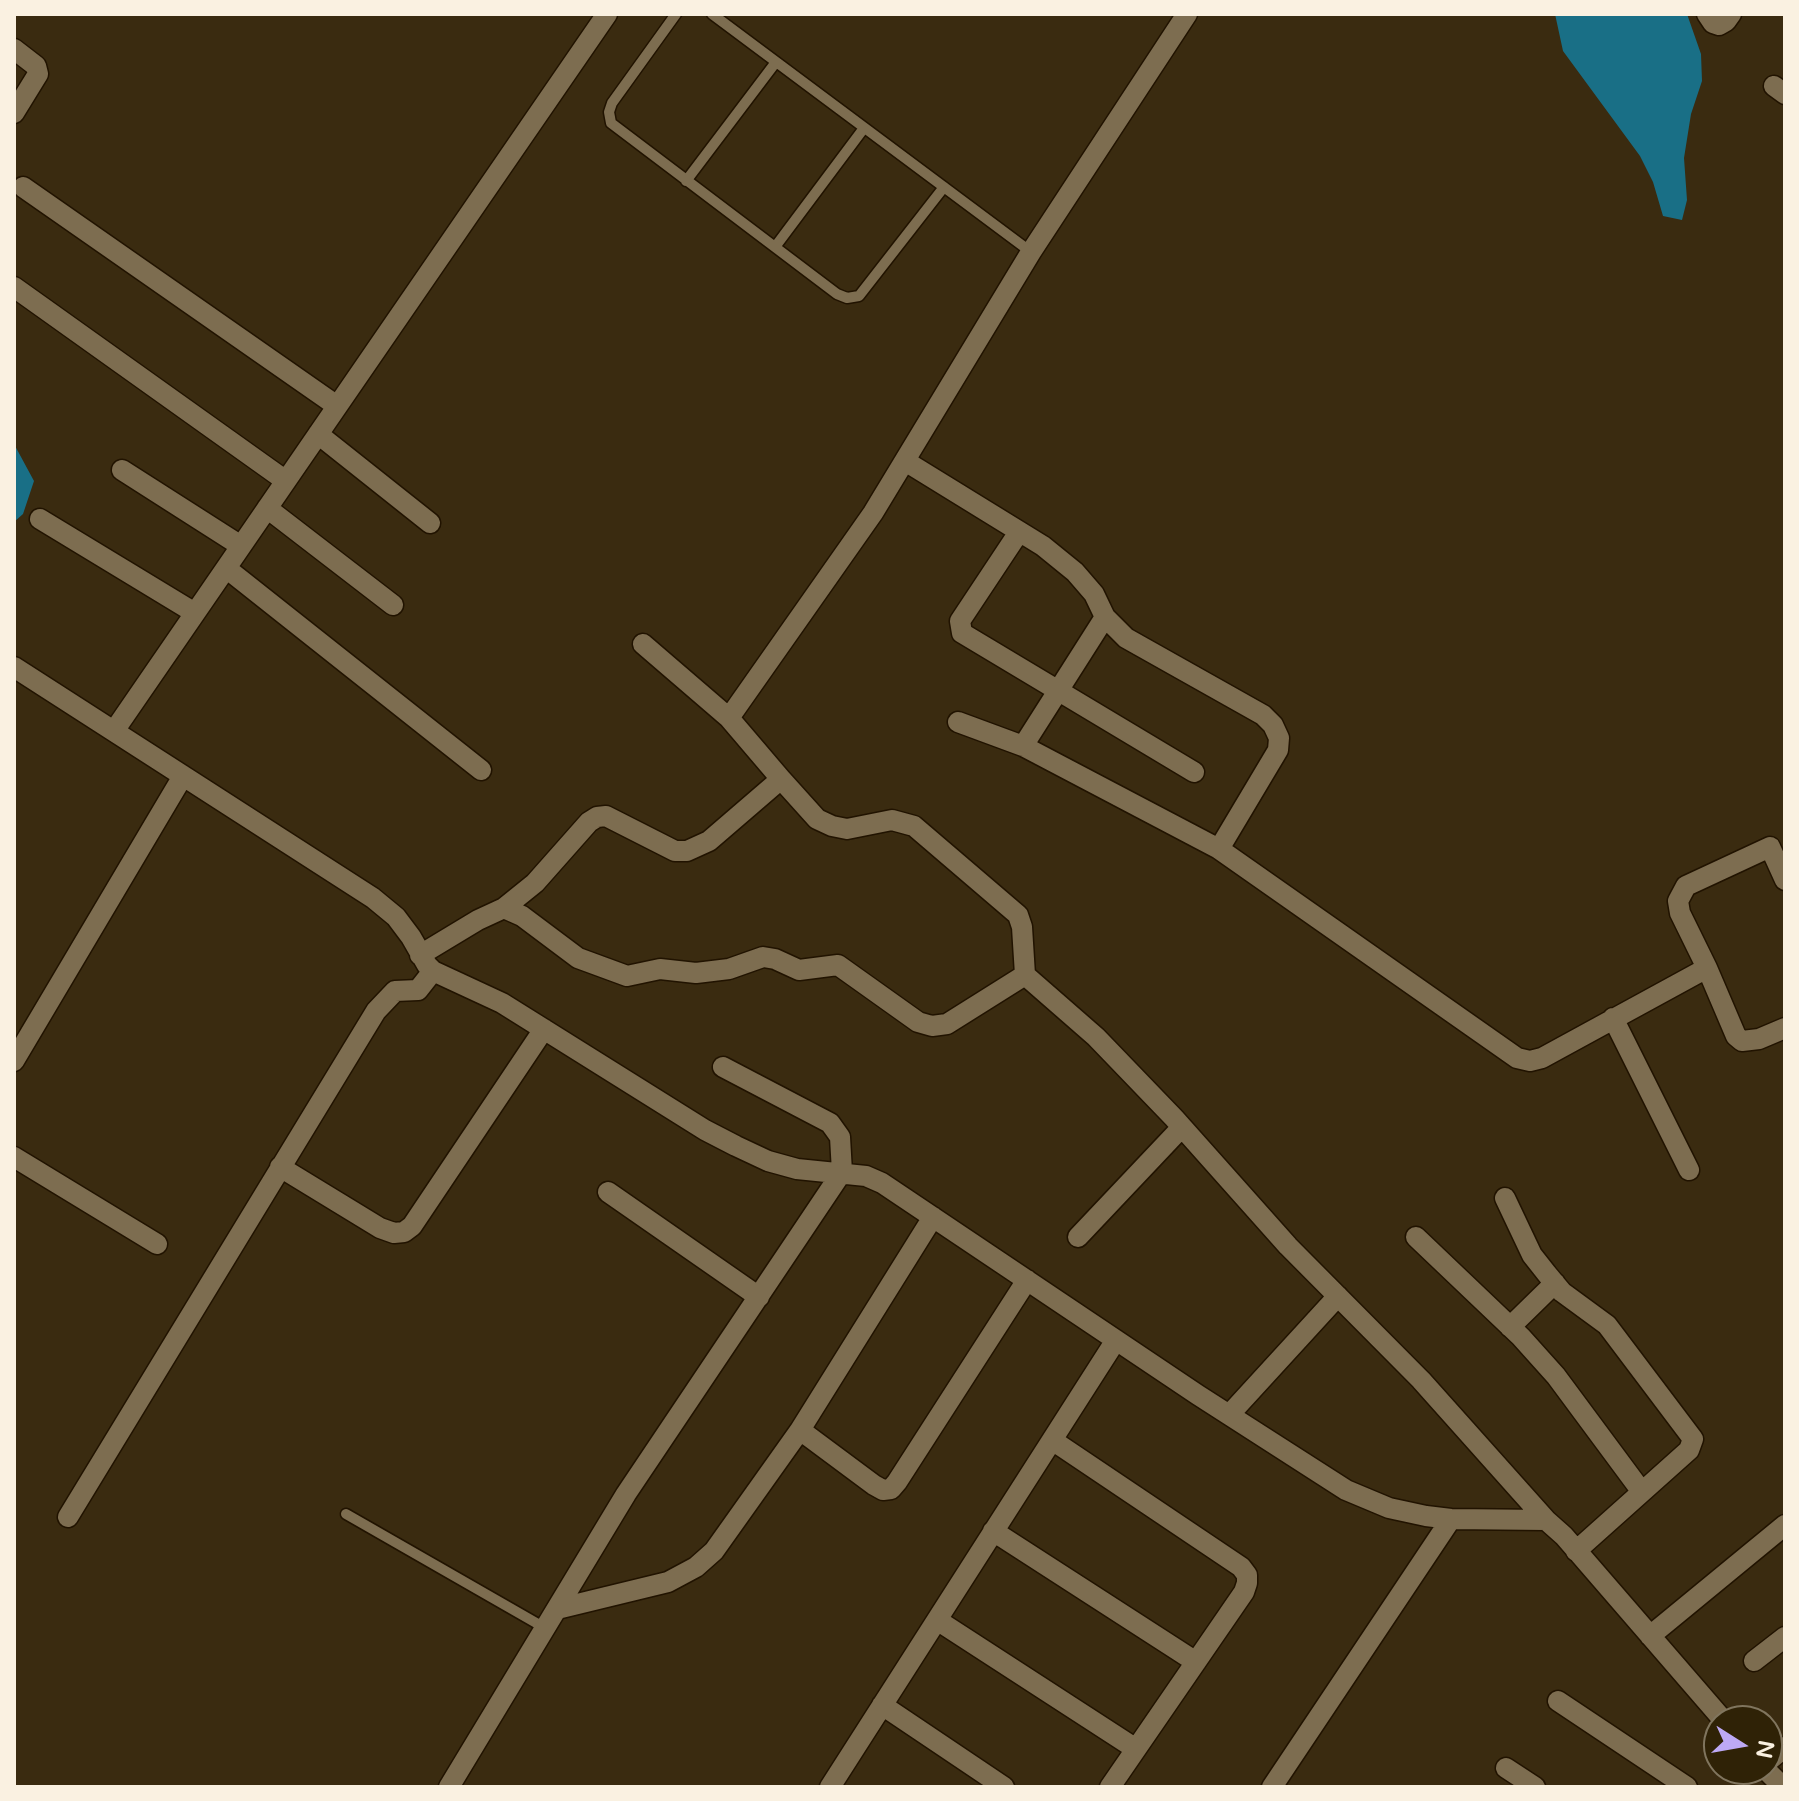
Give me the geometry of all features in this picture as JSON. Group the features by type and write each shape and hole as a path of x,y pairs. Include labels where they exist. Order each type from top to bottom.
{"street":[{"path":"114,731 607,14"},
{"path":"729,718 873,513 1031,252 1187,14"},
{"path":"1707,14 1713,23 1719,25 1731,14"},
{"path":"14,49 36,66 38,74 14,113"},
{"path":"23,187 337,406"},
{"path":"14,287 286,481"},
{"path":"318,434 430,523"},
{"path":"905,461 1019,532 1075,572 1094,594 1105,617 1126,638 1263,715 1273,725 1279,738 1278,750 1219,849"},
{"path":"122,470 241,546"},
{"path":"267,508 393,605"},
{"path":"40,519 195,613"},
{"path":"1019,532 959,627 968,638 1194,772"},
{"path":"226,568 481,770"},
{"path":"1023,746 1105,617"},
{"path":"643,644 729,718 817,819 847,829 892,820 914,826 1018,915 1022,927 1025,975 1096,1037 1182,1127 1288,1246 1421,1380 1710,1705"},
{"path":"14,667 373,898 396,917 427,963 502,1003 705,1130 736,1146 768,1161 797,1169 842,1172 866,1176 882,1183 1346,1490 1389,1508 1451,1519 1546,1520"},
{"path":"958,722 1023,746 1219,849 1517,1058 1530,1061 1542,1058 1707,968"},
{"path":"14,1061 183,776"},
{"path":"68,1517 376,1011 395,991 418,990 427,963 478,920 504,908 535,883 589,822 597,817 606,816 675,851 687,851 709,841 781,779"},
{"path":"1785,880 1778,843 1686,886 1678,901 1680,913 1736,1036 1742,1041 1759,1039 1785,1028"},
{"path":"504,908 522,916 578,958 627,976 660,969 696,973 729,969 763,957 799,970 838,965 918,1022 932,1026 947,1024 1025,975"},
{"path":"1613,1018 1689,1170"},
{"path":"280,1167 380,1228 394,1233 404,1232 412,1226 544,1029"},
{"path":"449,1787 626,1494 842,1172 840,1137 830,1123 723,1067"},
{"path":"1078,1237 1182,1127"},
{"path":"14,1157 157,1244"},
{"path":"608,1192 759,1297"},
{"path":"1505,1198 1532,1255 1555,1283 1607,1325 1693,1439 1689,1450 1576,1551"},
{"path":"557,1609 668,1582 696,1567 714,1551 800,1430 933,1217"},
{"path":"1416,1237 1556,1376 1642,1492"},
{"path":"800,1430 874,1485 883,1490 891,1489 1027,1280"},
{"path":"1510,1327 1555,1283"},
{"path":"1229,1415 1338,1296"},
{"path":"830,1787 1116,1340"},
{"path":"1052,1440 1241,1567 1247,1575 1244,1592 1110,1787"},
{"path":"1272,1787 1451,1519"},
{"path":"1650,1636 1785,1525"},
{"path":"993,1531 1196,1662"},
{"path":"937,1620 1136,1749"},
{"path":"1754,1661 1785,1637"},
{"path":"1558,1701 1687,1787"},
{"path":"882,1705 1004,1787"},
{"path":"1506,1768 1535,1787"}],"lane":[{"path":"676,14 612,103 609,112 611,123 837,294 847,298 859,296 944,187"},
{"path":"712,14 1031,252"},
{"path":"686,181 776,62"},
{"path":"775,247 864,128"},
{"path":"346,1514 545,1628"}],"water":[{"path":"1555,14 1687,14 1701,54 1702,81 1691,114 1684,158 1687,200 1682,220 1663,216 1653,182 1640,156 1563,51"},
{"path":"14,444 34,481 23,514 14,522"}]}
